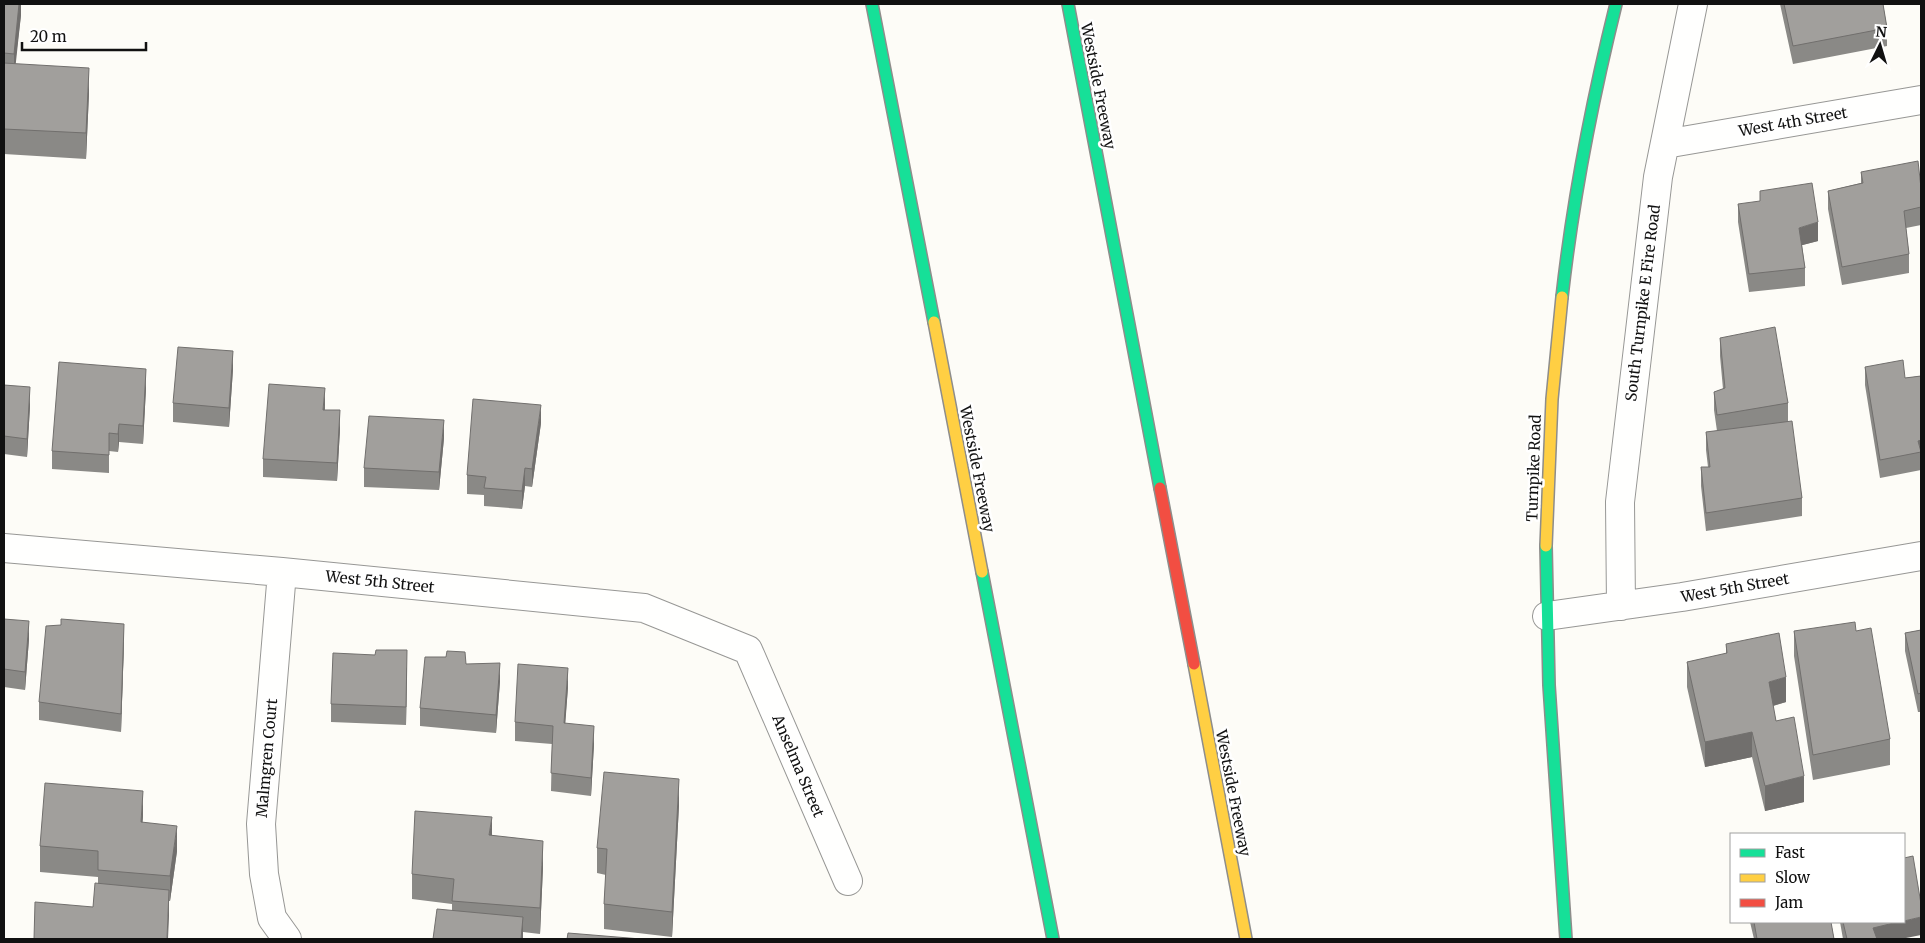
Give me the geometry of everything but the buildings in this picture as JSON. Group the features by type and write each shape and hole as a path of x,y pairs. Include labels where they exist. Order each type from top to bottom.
{"main road":[{"name":"Westside Freeway","path":"872,4 1053,939"},
{"name":"Westside Freeway","path":"1068,4 1246,939"},
{"name":"Turnpike Road","path":"1566,939 1550,704 1547,616 1546,534 1553,380 1571,218 1602,56 1616,4"}],"street":[{"name":"South Turnpike E Fire Road","path":"1621,606 1620,502 1658,177 1693,4"},
{"name":"West 4th Street","path":"1665,144 1921,100"},
{"name":"West 5th Street","path":"4,548 282,572 644,608 748,650"},
{"name":"West 5th Street","path":"1547,616 1682,597 1921,556"},
{"name":"Malmgren Court","path":"282,572 261,824 264,874 272,918 288,939"},
{"name":"Anselma Street","path":"748,650 848,882"}],"traffic: fast":[{"path":"872,4 934,322"},
{"path":"1068,4 1160,488"},
{"path":"1562,297 1584,150 1616,4"},
{"path":"1546,546 1549,685 1566,939"},
{"path":"982,572 1053,939"}],"traffic: slow":[{"path":"1546,546 1552,399 1562,297"},
{"path":"934,322 982,572"},
{"path":"1194,664 1246,939"}],"traffic: jam":[{"path":"1160,488 1194,664"}]}
